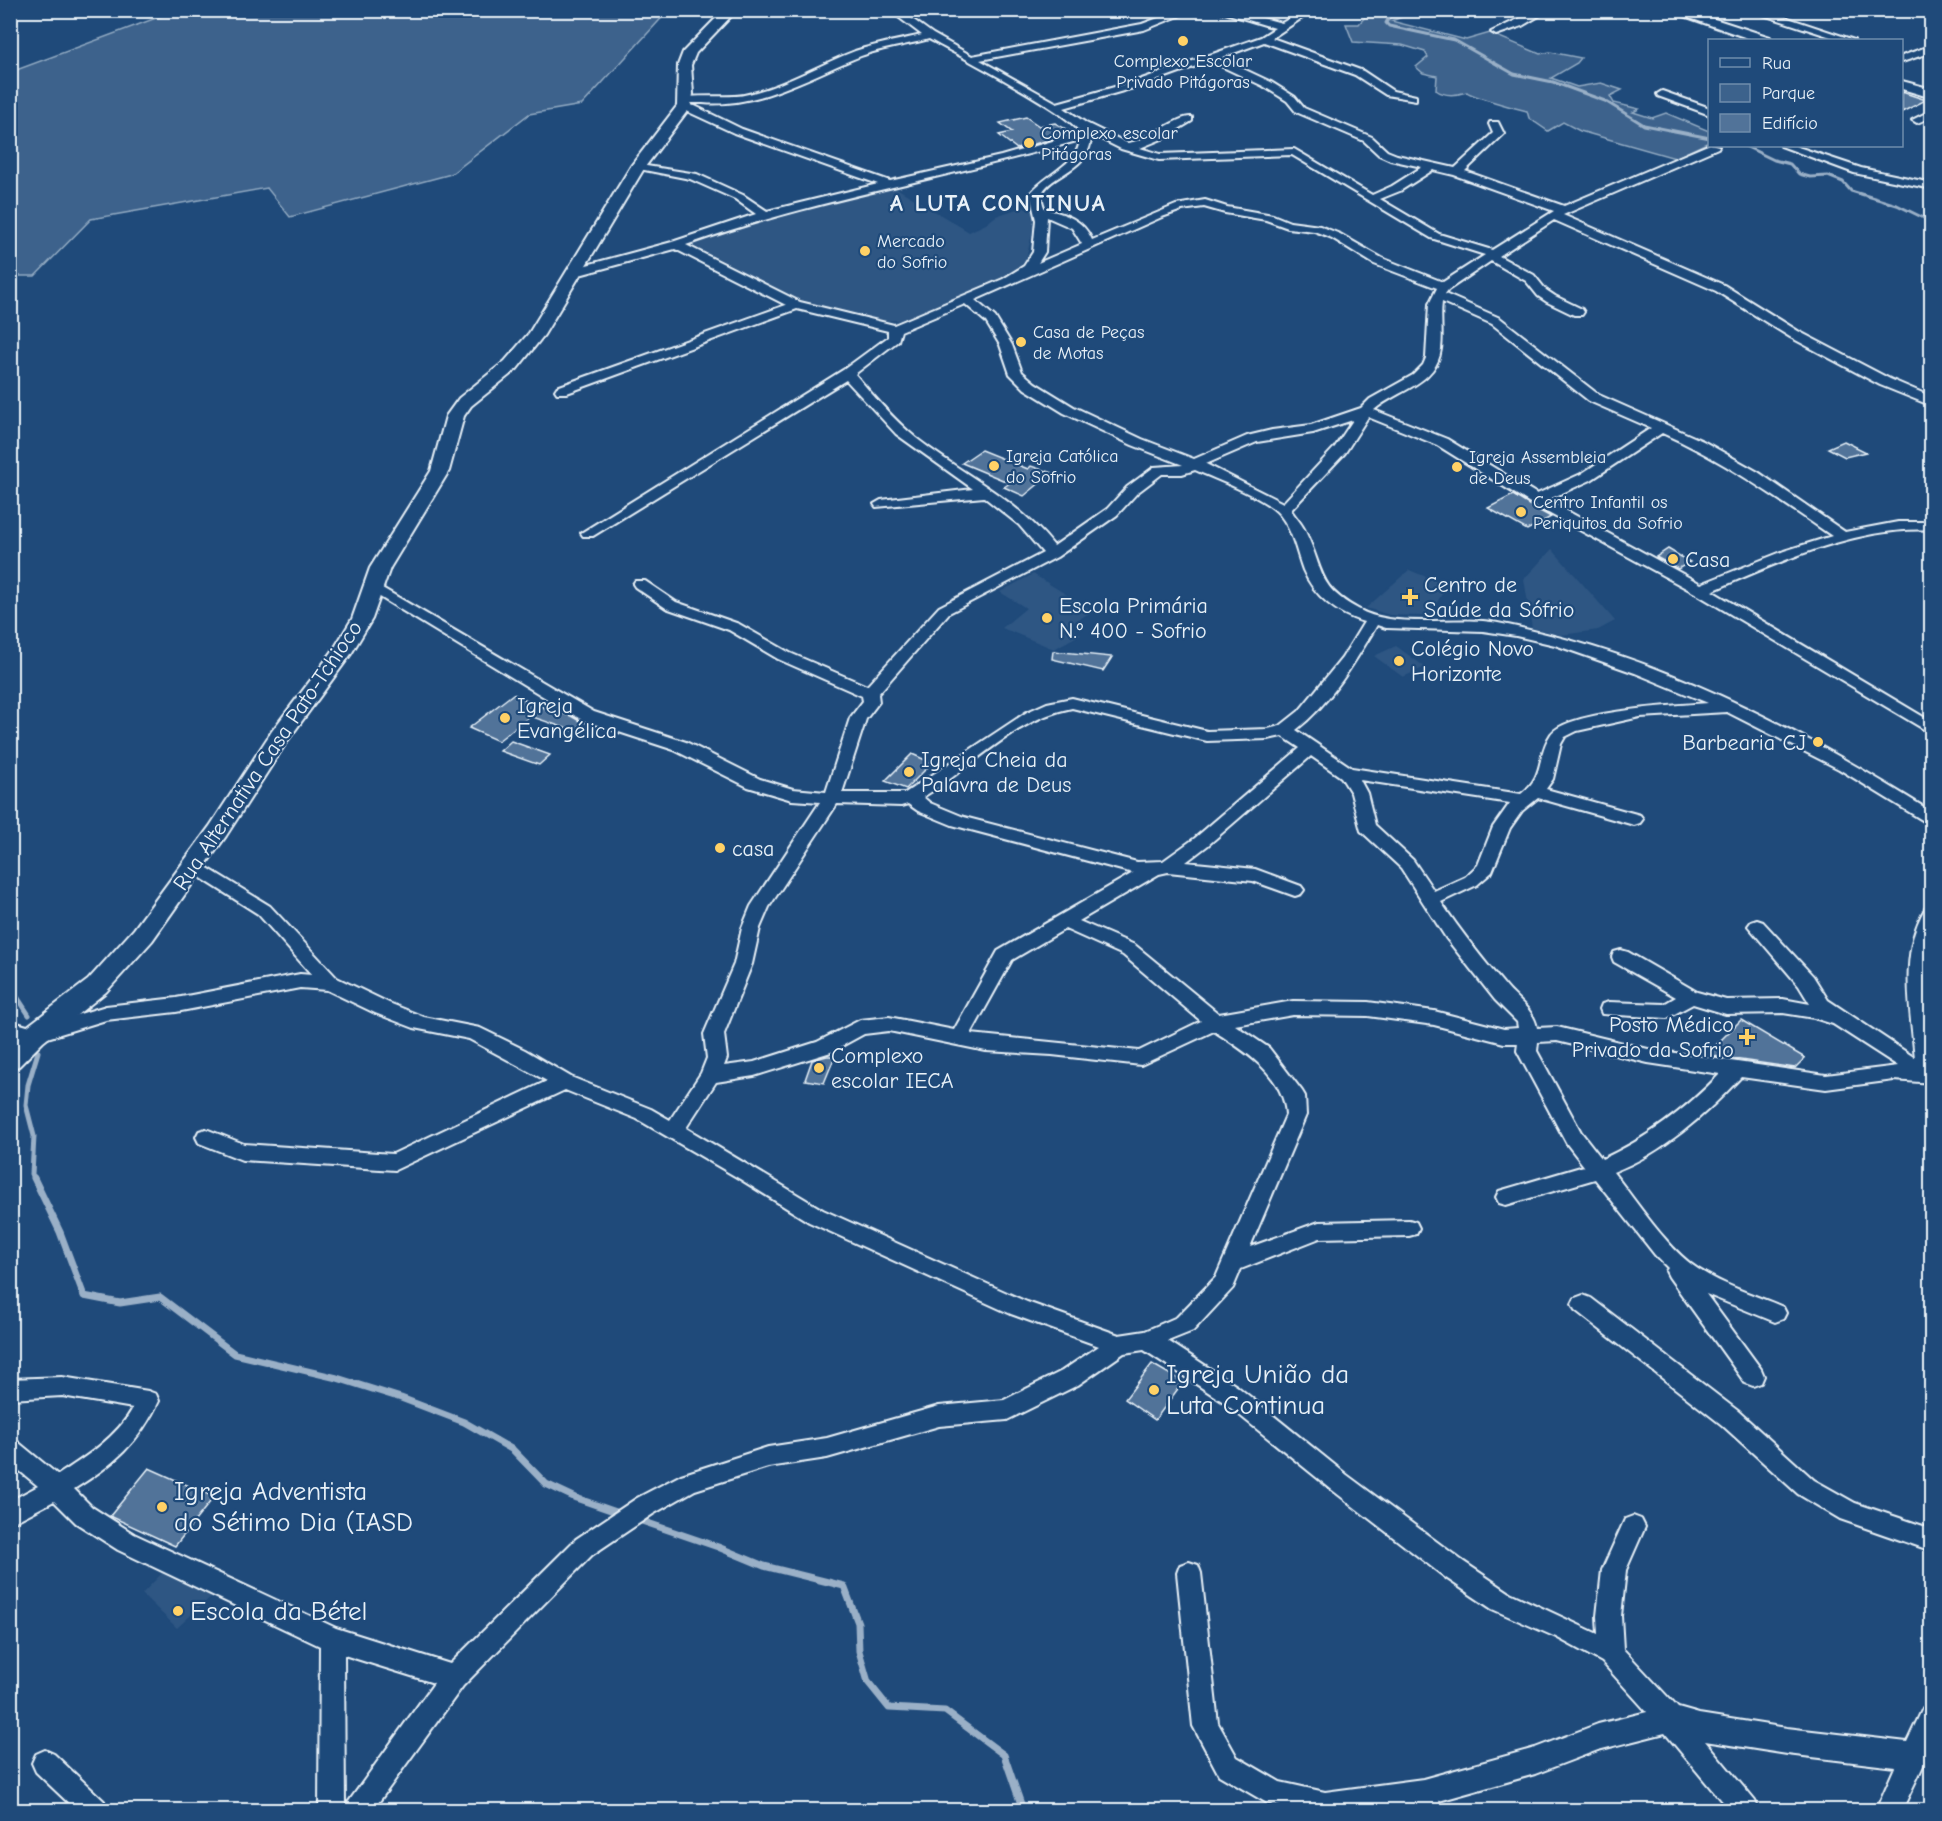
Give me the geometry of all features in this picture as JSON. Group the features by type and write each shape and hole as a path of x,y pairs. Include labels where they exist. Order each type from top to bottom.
{"street":[{"path":"685,103 686,58 694,46 718,26 730,10"},
{"path":"893,10 930,36 1056,107 1084,135 1159,157 1294,152 1373,198 1412,224 1436,236 1493,255 1530,278 1551,300 1578,312"},
{"path":"1219,10 1285,27"},
{"path":"1056,107 1140,83 1264,39 1310,10"},
{"path":"1496,32 1520,24 1545,10"},
{"path":"1673,10 1762,39"},
{"path":"1752,10 1846,39"},
{"path":"971,59 1144,27 1189,11"},
{"path":"685,103 745,98 796,81 860,53 930,36"},
{"path":"1264,39 1359,73 1390,93 1412,98"},
{"path":"1903,59 1932,48"},
{"path":"1211,58 1267,84 1291,99 1305,113 1368,139 1388,156 1457,172 1558,212 1720,288 1794,334 1886,382 1932,402"},
{"path":"1903,85 1932,94"},
{"path":"1662,94 1708,111"},
{"path":"685,103 736,130 789,146 886,183"},
{"name":"Rua Alternativa Casa Pato-Tchioco","path":"10,1059 34,1035 97,986 143,935 193,865 280,736 341,654 362,619 380,568 440,471 455,416 465,402 512,365 536,335 590,242 638,166 685,103"},
{"path":"1917,120 1932,113"},
{"path":"572,273 676,245 765,215 886,183 1004,159 1084,135 1126,147 1147,143 1188,119"},
{"path":"1457,172 1499,134 1494,124"},
{"path":"1019,276 1029,268 1039,252 1041,212 1036,194 1041,187 1078,158 1084,135"},
{"path":"1284,510 1341,450 1374,402 1416,378 1428,367 1433,357 1441,292 1558,212 1712,147"},
{"path":"1789,147 1858,171 1932,186"},
{"path":"638,166 693,176 739,197 765,215"},
{"path":"1373,198 1392,192 1432,166"},
{"path":"676,245 796,305 895,329 968,300 1088,244 1180,207 1204,203 1225,210 1269,217 1284,224 1326,231 1378,261 1496,321 1594,398 1662,426 1698,444 1753,475 1844,538"},
{"path":"1041,212 1067,219 1085,232 1088,244"},
{"path":"968,300 991,320 1006,345 1016,374 1030,386 1069,410 1137,442 1196,465 1270,500 1284,510 1299,533 1311,570 1321,589 1339,604 1373,620 1399,625 1483,626 1533,634 1687,687 1845,765 1932,820"},
{"path":"562,390 796,305"},
{"path":"588,533 633,503 848,373 894,338 895,329"},
{"path":"848,373 886,420 902,434 988,492 1019,518 1052,554"},
{"path":"675,1130 710,1075 717,1058 714,1034 743,964 751,928 760,906 832,798 858,718 871,702 870,693 944,610 1052,554 1112,512 1132,490 1159,470 1182,470 1252,439 1313,429 1366,411 1442,442 1535,500 1700,590 1932,729"},
{"path":"1535,500 1586,477 1662,426"},
{"path":"1137,442 1154,455 1159,470"},
{"path":"881,504 988,492"},
{"path":"1700,590 1765,562 1830,540 1897,524 1932,526"},
{"path":"640,584 671,605 734,627 784,656 870,693"},
{"path":"372,588 588,716 680,746 754,783 792,794 832,798 901,800 911,797 1032,716 1060,704 1072,703 1207,736 1268,734 1285,730 1305,715 1348,660 1373,620"},
{"path":"1430,900 1471,881 1486,868 1502,827 1545,779 1553,744 1559,734 1572,727 1640,712 1729,706"},
{"path":"1285,730 1347,773 1359,793 1367,827 1407,864 1452,933 1502,995 1526,1019 1529,1035 1527,1051 1574,1138 1662,1249 1754,1376"},
{"path":"959,1039 1005,956 1201,842 1311,747"},
{"path":"1347,773 1530,796 1634,819"},
{"path":"911,797 937,813 999,833 1137,868 1161,867 1255,875 1295,890"},
{"path":"193,865 264,910 330,983"},
{"path":"1929,1075 1918,1003 1920,941 1927,916 1932,911"},
{"path":"357,1810 454,1677 584,1547 645,1506 689,1482 768,1457 827,1448 939,1416 1006,1410 1070,1378 1119,1344 1148,1340 1185,1323 1226,1282 1269,1174 1296,1115 1295,1096 1262,1053 1215,1022 1129,950 1064,922"},
{"path":"1757,926 1806,981 1821,1005 1929,1075"},
{"path":"1621,957 1690,997 1726,1007 1783,1006 1814,1011 1840,1019"},
{"path":"10,1028 34,1035 106,1013 176,1005 300,981 330,983 382,1008 421,1023 473,1033 518,1055 564,1082 644,1114 675,1130 816,1216 1019,1308 1119,1344"},
{"path":"1609,1009 1667,1011 1690,997"},
{"path":"710,1075 754,1069 824,1047 860,1027 889,1024 986,1044 1052,1048 1141,1058 1215,1022 1293,1008 1368,1009 1434,1018 1503,1036 1557,1034 1648,1056 1826,1082 1894,1073 1929,1075"},
{"path":"1506,1197 1599,1167 1640,1150 1710,1097 1737,1069"},
{"path":"206,1137 242,1152 395,1162 564,1082"},
{"path":"1235,1262 1319,1230 1409,1228"},
{"path":"1662,1249 1689,1275 1718,1290 1775,1313"},
{"path":"1583,1304 1730,1418 1806,1487 1848,1512 1932,1540"},
{"path":"1148,1340 1230,1394 1339,1482 1455,1570 1501,1601 1565,1629 1611,1654 1670,1719 1746,1810"},
{"path":"10,1389 29,1385 92,1390 148,1401 136,1424 114,1448 57,1488 10,1513"},
{"path":"10,1449 57,1488 84,1515 126,1542 332,1639 454,1677"},
{"path":"1611,1654 1609,1616 1614,1570 1633,1527"},
{"path":"1189,1573 1206,1726 1228,1766 1276,1794 1325,1805 1426,1801 1598,1737 1670,1719 1699,1727 1787,1741 1912,1756"},
{"path":"332,1639 332,1810"},
{"path":"1889,1810 1932,1717"},
{"path":"45,1763 95,1810"}],"shaded area":[{"name":"Mercado do Sofrio","path":"893,186 969,232 996,216 1023,207 1032,212 1034,226 1026,259 1014,273 924,313 900,320 880,321 802,301 688,243 750,222"},
{"path":"1552,549 1615,621 1598,630 1561,635 1532,628 1524,579"},
{"name":"Centro de Saúde da Sófrio","path":"1409,570 1447,585 1431,613 1421,616 1390,615 1366,608"},
{"name":"Escola Primária N.º 400 - Sofrio","path":"1033,574 1093,611 1067,626 1081,634 1054,649 1002,628 1026,608 1000,592"},
{"name":"Colégio Novo Horizonte","path":"1396,646 1425,667 1403,677 1374,656"},
{"name":"Escola da Bétel","path":"164,1571 216,1592 177,1628 142,1594"}],"green space":[{"path":"1371,10 1419,11 1391,21 1466,40 1490,33 1540,54 1550,52 1581,58 1577,63 1551,78 1577,87 1601,83 1622,90 1610,96 1614,103 1639,109 1633,112 1652,118 1666,113 1708,131 1708,142 1675,158 1580,131 1563,122 1548,131 1529,118 1527,111 1467,92 1455,95 1443,94 1436,90 1437,76 1423,73 1416,67 1428,57 1425,52 1402,45 1353,42 1346,24 1359,24"},
{"path":"175,11 668,11 582,105 529,114 451,174 290,217 267,188 91,219 35,276 11,276 11,72"}],"building":[{"path":"1903,92 1926,100 1903,112"},
{"name":"Complexo escolar Pitágoras","path":"1026,117 1039,126 1055,123 1073,133 1017,149 999,135 1012,132 1000,123"},
{"path":"1844,441 1866,452 1845,457 1828,448"},
{"path":"981,450 1028,469 1031,466 1052,473 1024,496 1004,487 1010,483 962,463"},
{"name":"Centro Infantil os Periquitos da Sofrio","path":"1513,495 1551,517 1527,530 1488,508"},
{"name":"Casa","path":"1668,549 1690,562 1678,569 1656,557"},
{"path":"1053,651 1112,657 1103,671 1052,659"},
{"name":"Igreja Evangélica","path":"513,694 547,709 571,716 583,723 574,731 530,716 498,741 469,728"},
{"path":"511,741 550,755 539,765 500,751"},
{"name":"Igreja Cheia da Palavra de Deus","path":"912,754 932,763 906,789 885,781"},
{"name":"Posto Médico Privado da Sofrio","path":"1741,1020 1805,1058 1795,1068 1706,1055"},
{"name":"Complexo escolar IECA","path":"835,1056 824,1083 805,1080 812,1060"},
{"name":"Igreja União da Luta Continua","path":"1152,1364 1183,1382 1155,1420 1125,1399"},
{"name":"Igreja Adventista do Sétimo Dia (IASD","path":"149,1468 214,1497 175,1546 110,1516"}],"waterway":[{"path":"1393,10 1386,23 1389,26 1454,40 1514,74 1553,82 1605,101 1644,125 1708,138"},
{"path":"1747,147 1774,160 1790,164 1799,174 1810,177 1828,176 1843,182 1851,191 1897,205 1932,222"},
{"path":"10,986 29,1015"},
{"path":"34,1178 32,1174 34,1136 26,1105 28,1085 38,1052"},
{"path":"34,1178 60,1232 84,1296 120,1303 160,1297 235,1354 337,1378 401,1398 464,1422 513,1450 546,1484 576,1498 622,1514"},
{"path":"636,1519 718,1547 764,1566 844,1586 858,1623 859,1651 868,1682 889,1708 945,1711 1004,1755 1023,1810"}],"place":[{"name":"Complexo Escolar Privado Pitágoras","path":"1183,41"},
{"name":"Complexo escolar Pitágoras","path":"1029,143"},
{"name":"Mercado do Sofrio","path":"865,251"},
{"name":"Casa de Peças de Motas","path":"1021,342"},
{"name":"Igreja Católica do Sofrio","path":"994,466"},
{"name":"Igreja Assembleia de Deus","path":"1457,467"},
{"name":"Centro Infantil os Periquitos da Sofrio","path":"1521,512"},
{"name":"Casa","path":"1673,559"},
{"name":"Centro de Saúde da Sófrio","path":"1410,597"},
{"name":"Escola Primária N.º 400 - Sofrio","path":"1047,618"},
{"name":"Colégio Novo Horizonte","path":"1399,661"},
{"name":"Igreja Evangélica","path":"505,718"},
{"name":"Barbearia CJ","path":"1818,742"},
{"name":"Igreja Cheia da Palavra de Deus","path":"909,772"},
{"name":"casa","path":"720,848"},
{"name":"Posto Médico Privado da Sofrio","path":"1747,1037"},
{"name":"Complexo escolar IECA","path":"819,1068"},
{"name":"Igreja União da Luta Continua","path":"1154,1390"},
{"name":"Igreja Adventista do Sétimo Dia (IASD","path":"162,1507"},
{"name":"Escola da Bétel","path":"178,1611"}],"district":[{"name":"A LUTA CONTINUA","path":"998,203"}]}
